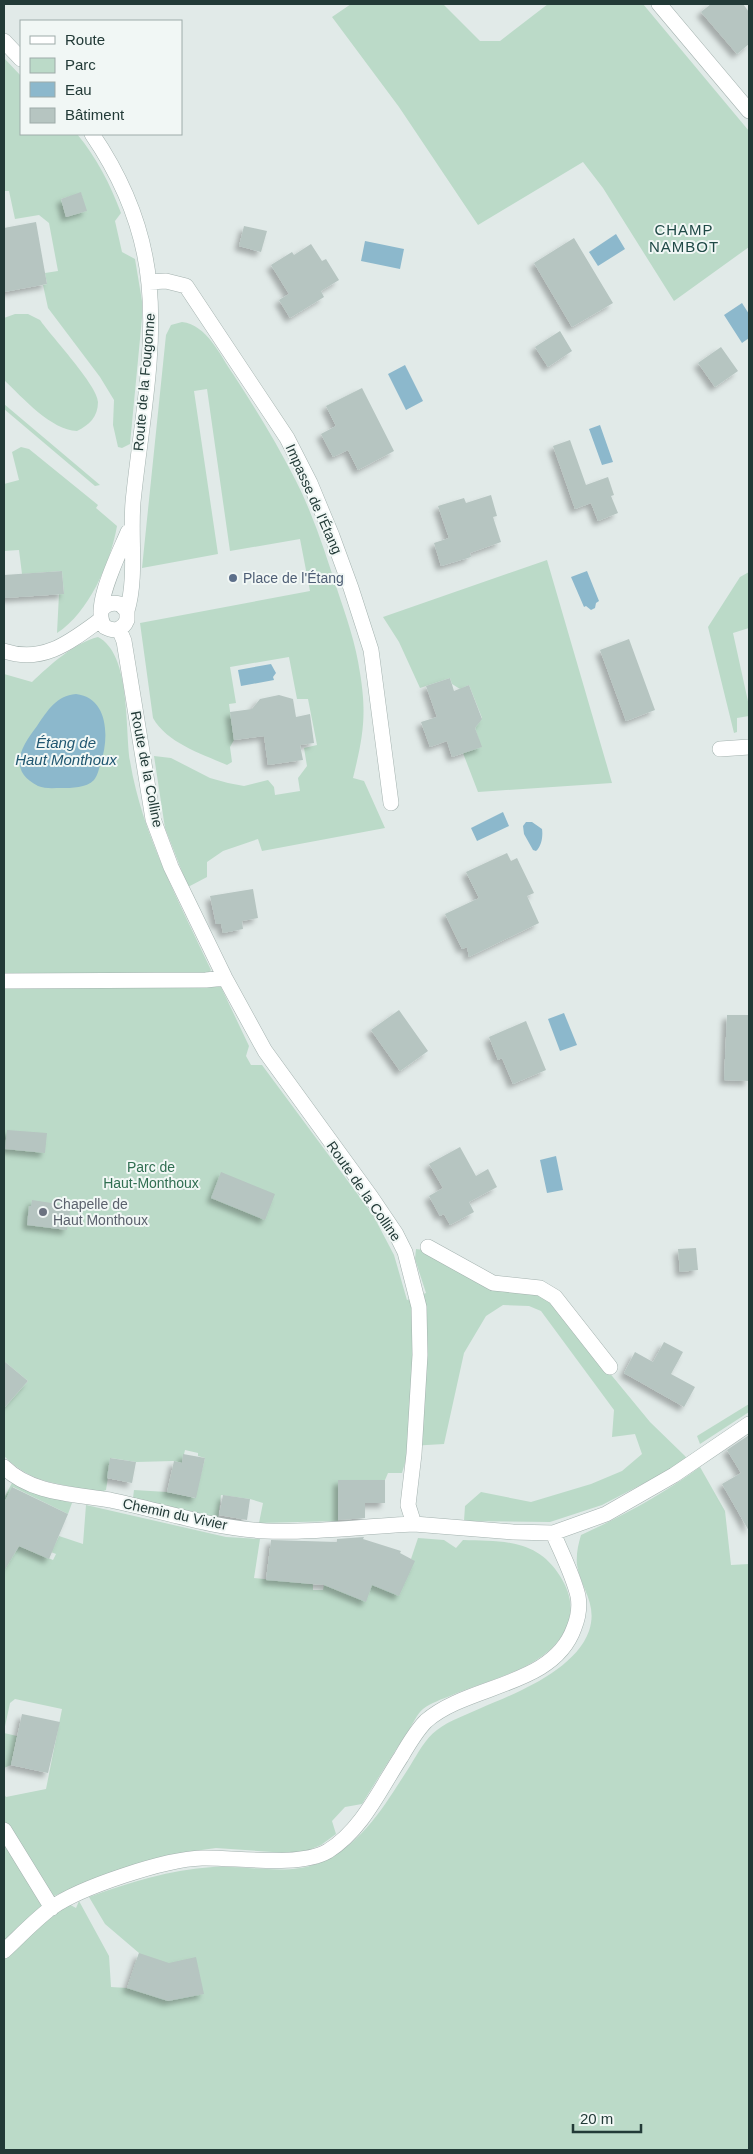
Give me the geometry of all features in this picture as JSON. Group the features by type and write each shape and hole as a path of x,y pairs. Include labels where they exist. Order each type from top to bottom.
{"street":[{"path":"659,4 749,111"},
{"path":"4,41 20,58"},
{"name":"Route de la Fougonne","path":"93,135 111,162 124,189 142,240 149,282 150,334 132,523 131,595 126,611"},
{"name":"Impasse de l'Étang","path":"149,282 166,281 186,286 287,438 310,483 351,588 370,650 391,803"},
{"name":"Route de la Fougonne","path":"100,616 104,594 132,523"},
{"path":"4,651 26,655 44,654 69,641 100,616 106,605 120,604 126,611 127,620 119,629 109,630 105,628 100,616"},
{"name":"Route de la Colline","path":"119,629 124,641 153,819 171,867 225,978 264,1051 371,1197 396,1234 405,1252 419,1307 420,1355 414,1454 408,1505 414,1524"},
{"path":"720,749 749,747"},
{"path":"4,981 206,980 225,978"},
{"path":"428,1247 493,1283 540,1288 555,1297 610,1367"},
{"path":"414,1524 513,1532 554,1533 614,1509 674,1475 749,1424"},
{"name":"Chemin du Vivier","path":"4,1467 17,1478 41,1488 118,1502 205,1524 267,1531 414,1524"},
{"path":"4,1951 52,1908 80,1893 118,1878 163,1865 200,1858 299,1859 328,1851 356,1827 411,1740 425,1722 440,1711 463,1700 530,1673 561,1650 570,1637 578,1616 578,1596 554,1533"},
{"path":"4,1830 52,1908"}],"green space":[{"path":"351,4 443,4 480,41 500,41 548,4 643,4 749,131 749,247 674,301 603,188 583,162 478,225 399,107 332,17"},
{"path":"4,58 20,75 20,135 78,135 91,152 121,213 115,221 122,252 135,259 142,301 142,318 130,444 122,448 118,447 113,425 114,400 100,377 48,308 43,285 47,284 45,273 58,271 49,223 39,215 15,219 9,191 4,191","holes":["81,193 86,211 66,217 61,199"]},
{"path":"15,314 28,314 40,320 73,361 96,395 98,407 95,416 81,429 77,431 67,429 47,419 4,380 4,318"},
{"path":"182,322 191,324 199,329 218,350 280,452 295,479 313,519 350,630 360,673 363,726 353,778 364,781 385,828 262,851 258,839 223,851 207,862 207,877 188,887 165,828 154,756 171,758 210,778 228,783 244,786 268,780 274,787 275,795 300,791 298,778 307,766 304,748 317,745 308,699 297,699 289,657 230,667 236,703 229,704 234,740 230,747 232,762 227,765 176,741 159,727 153,718 140,623 310,591 300,539 230,551 207,389 194,391 218,554 142,568 166,335 171,325"},
{"path":"4,404 100,485 95,486 4,409"},
{"path":"21,447 29,449 98,505 96,508 117,526 110,555 97,585 79,613 57,633 59,594 64,594 62,571 22,574 19,550 4,551 4,484 19,480 12,452"},
{"path":"547,560 612,783 478,792 463,753 481,747 475,728 482,718 469,685 460,689 452,684 450,678 420,688 399,642 383,617"},
{"path":"749,572 749,628 733,633 749,706 749,716 737,718 737,732 734,733 708,627 740,577"},
{"name":"Parc de Haut-Monthoux","path":"98,637 109,646 121,675 130,761 143,815 163,868 211,970 207,975 213,987 221,987 249,1046 246,1056 251,1065 262,1065 373,1215 394,1255 407,1300 426,1293 415,1259 416,1249 532,1292 552,1303 650,1422 685,1456 687,1459 685,1462 602,1505 550,1522 464,1521 465,1506 481,1492 531,1502 591,1484 622,1471 642,1454 635,1434 612,1437 614,1410 541,1311 529,1306 503,1305 486,1316 464,1353 444,1444 410,1446 402,1473 388,1473 385,1480 338,1480 338,1521 259,1523 263,1503 221,1495 218,1519 133,1498 134,1490 167,1492 195,1498 205,1458 198,1456 198,1453 185,1450 182,1463 173,1461 136,1462 111,1458 106,1490 99,1493 37,1478 15,1466 4,1456 4,1408 28,1381 4,1361 4,674 32,682 71,649"},
{"path":"749,1404 749,1412 700,1444 697,1436"},
{"path":"700,1467 725,1511 731,1565 749,1564 749,2150 4,2150 4,1794 6,1797 46,1789 62,1709 15,1699 10,1703 4,1731 4,1554 12,1557 19,1546 53,1560 56,1554 51,1552 59,1536 83,1544 86,1505 226,1537 260,1539 254,1578 313,1584 313,1590 323,1590 327,1568 372,1585 414,1561 411,1559 418,1538 444,1540 456,1548 463,1540 518,1544 541,1555 551,1564 560,1576 570,1600 567,1626 558,1641 547,1653 517,1670 440,1700 423,1709 362,1804 345,1807 332,1821 336,1834 321,1845 304,1852 287,1853 216,1848 187,1852 102,1876 54,1896 76,1908 79,1901 109,1956 111,1987 127,1988 139,1953 105,1924 89,1897 120,1886 181,1871 213,1867 294,1869 307,1867 319,1863 348,1846 372,1822 422,1747 442,1726 511,1695 543,1678 558,1669 582,1645 589,1631 591,1613 588,1597 577,1565 581,1535 642,1504"},
{"path":"12,1483 38,1494 72,1503 68,1514 13,1487 4,1503 4,1498"},
{"path":"4,1733 17,1736 11,1765 4,1768"}],"water":[{"path":"616,234 625,249 598,266 589,252"},
{"path":"365,241 404,249 400,269 361,261"},
{"path":"742,303 749,314 749,338 742,343 724,315"},
{"path":"405,365 423,401 406,410 388,374"},
{"path":"600,425 613,462 602,465 589,429"},
{"path":"587,571 599,601 596,603 595,608 591,610 586,606 584,607 571,577"},
{"path":"271,664 276,673 273,677 274,680 241,686 238,670"},
{"name":"Étang de Haut Monthoux","path":"76,694 87,697 95,703 101,711 104,720 104,752 97,774 91,783 79,787 44,788 38,786 28,780 23,773 20,766 22,750 31,734 53,705 69,695"},
{"path":"503,812 509,826 477,841 471,828"},
{"path":"526,822 532,822 542,829 541,843 536,851 533,850 524,834 523,826"},
{"path":"564,1013 577,1045 560,1051 548,1019"},
{"path":"556,1156 563,1190 547,1193 540,1160"}],"building":[{"path":"711,4 743,4 749,12 749,44 737,54 701,12"},
{"path":"81,192 87,211 66,217 61,199"},
{"path":"36,222 47,284 4,292 4,228"},
{"path":"244,226 267,231 261,252 239,246"},
{"path":"574,238 613,303 572,327 534,263"},
{"path":"311,244 322,261 326,259 339,280 321,291 324,297 290,318 279,300 289,294 271,265 292,252 294,255"},
{"path":"560,331 572,351 548,367 535,347"},
{"path":"721,347 738,371 715,387 698,363"},
{"path":"362,388 394,451 358,470 348,450 333,457 321,434 336,426 326,406"},
{"path":"570,440 586,485 608,477 614,495 611,496 618,513 598,521 591,503 575,509 553,446"},
{"path":"491,495 497,516 493,517 501,542 470,553 471,557 441,566 434,543 449,538 438,506 464,498 466,503"},
{"path":"62,571 64,594 4,598 4,575"},
{"path":"629,639 655,710 626,721 600,650"},
{"path":"450,678 454,691 469,685 482,719 475,728 482,747 452,757 447,741 430,747 421,722 437,717 426,686"},
{"path":"279,695 293,699 296,717 310,714 314,743 300,745 303,760 268,765 264,736 234,740 230,712 252,709 260,699"},
{"path":"507,853 511,861 517,858 534,893 527,896 539,923 469,957 467,947 462,949 445,914 479,898 466,872"},
{"path":"253,889 258,918 242,921 243,929 223,933 221,924 216,924 210,896"},
{"path":"399,1010 428,1051 400,1071 371,1030"},
{"path":"727,1015 749,1015 749,1081 724,1080"},
{"path":"526,1021 546,1070 513,1084 502,1058 498,1060 489,1037"},
{"path":"7,1130 47,1133 45,1153 5,1149"},
{"path":"460,1147 476,1176 488,1169 497,1187 469,1202 474,1212 450,1225 444,1214 440,1216 429,1196 443,1188 429,1164"},
{"path":"221,1172 275,1194 265,1220 211,1198"},
{"name":"Chapelle de Haut Monthoux","path":"32,1200 71,1206 67,1230 27,1225 29,1206 31,1206"},
{"path":"696,1248 698,1270 680,1272 678,1249"},
{"path":"664,1342 683,1352 671,1374 695,1387 684,1407 624,1373 635,1352 653,1362"},
{"path":"4,1361 28,1381 4,1408"},
{"path":"749,1435 749,1531 722,1484 741,1473 727,1450"},
{"path":"183,1454 205,1458 196,1498 167,1492 174,1461 182,1463"},
{"path":"110,1458 136,1462 132,1483 107,1478"},
{"path":"338,1480 385,1480 385,1503 365,1503 365,1518 338,1520"},
{"path":"12,1487 68,1514 49,1559 19,1546 4,1571 4,1503"},
{"path":"223,1495 250,1499 247,1520 219,1515"},
{"path":"364,1537 363,1539 401,1551 400,1553 415,1561 399,1596 372,1585 366,1602 324,1585 266,1580 271,1540 337,1542 337,1539"},
{"path":"22,1714 60,1722 48,1773 11,1765"},
{"path":"139,1953 169,1963 196,1957 204,1994 168,2001 127,1988"}],"place":[{"name":"Place de l'Étang","path":"233,578"},
{"name":"Chapelle de Haut Monthoux","path":"43,1212"}],"district":[{"name":"CHAMP NAMBOT","path":"684,238"}]}
